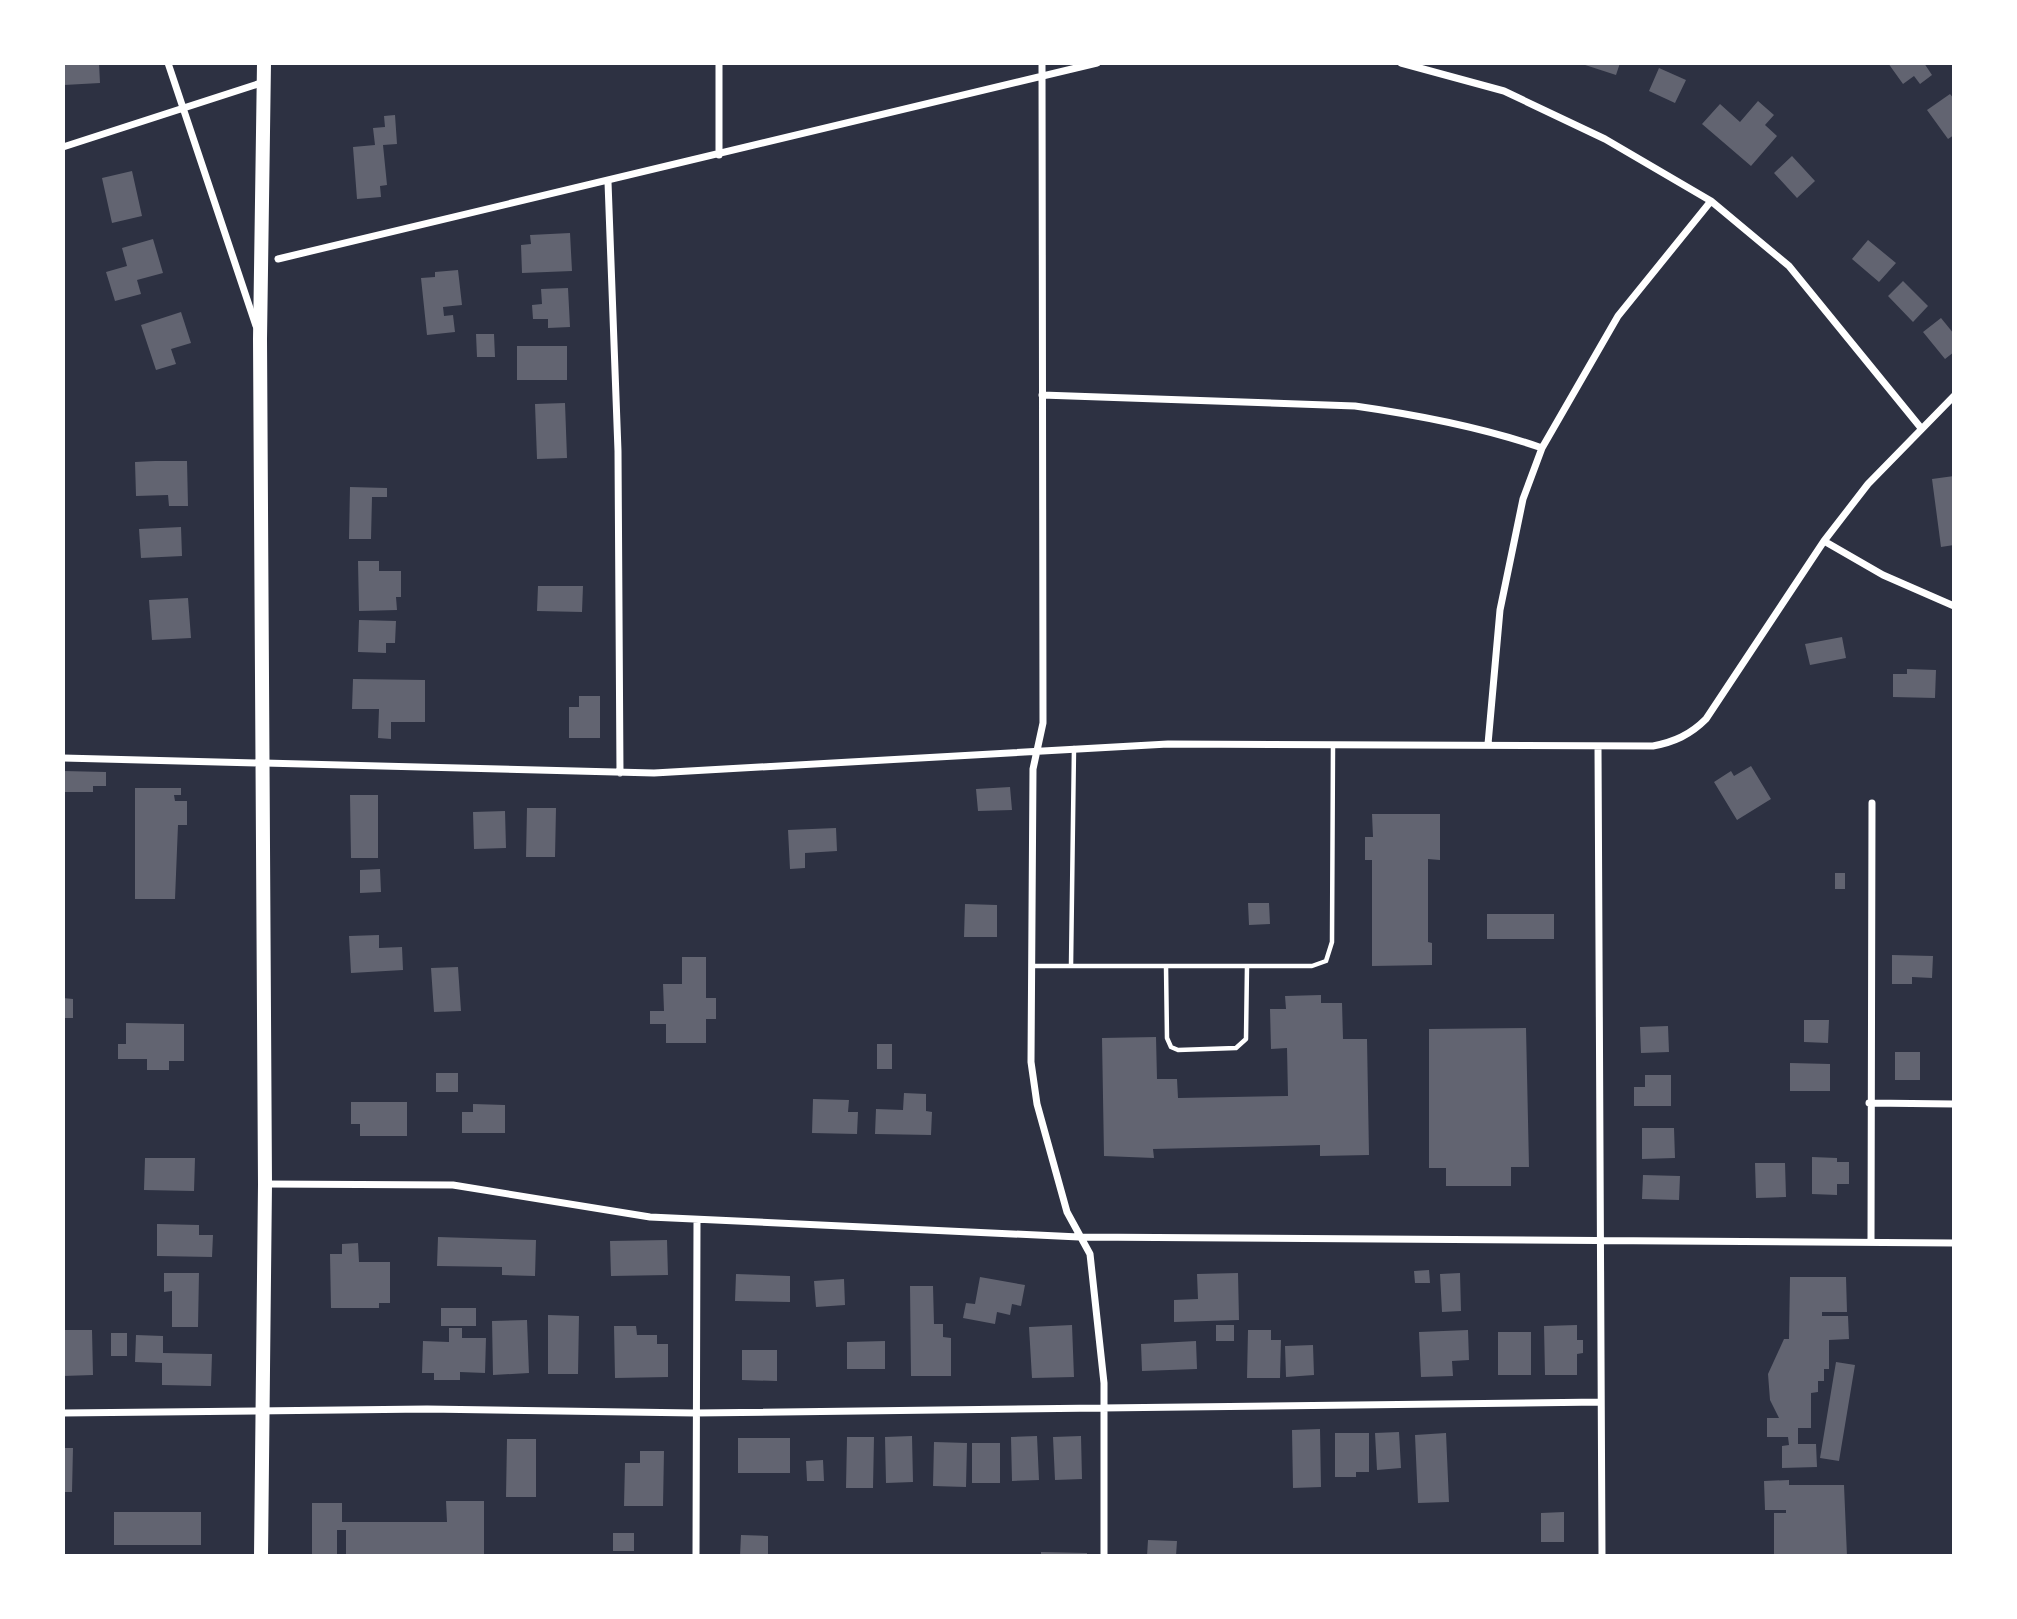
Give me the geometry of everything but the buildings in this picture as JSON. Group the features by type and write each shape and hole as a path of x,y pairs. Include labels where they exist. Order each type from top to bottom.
{"main road":[{"path":"261,1556 265,1184 265,762 260,340 264,63"}],"street":[{"path":"168,63 260,340"},
{"path":"719,63 719,155"},
{"path":"1042,63 1043,723 1033,769 1031,1062 1037,1104 1067,1212 1090,1254 1104,1408 1104,1556"},
{"path":"278,260 608,183 1097,63"},
{"path":"1401,63 1504,91 1605,139 1711,201 1789,266 1920,428"},
{"path":"63,147 264,82"},
{"path":"608,183 618,451 620,773"},
{"path":"1488,744 1500,610 1523,499 1542,448 1618,316 1711,201"},
{"path":"1042,395 1355,406 1404,413 1511,437 1542,448"},
{"path":"63,758 620,773 1037,749 1333,744 1653,746 1674,742 1695,730 1714,707 1824,541 1868,484 1954,396"},
{"path":"1824,541 1883,575 1954,606"},
{"path":"1598,746 1602,1556"},
{"path":"1871,1242 1869,1103 1872,803"},
{"path":"1869,1103 1954,1104"},
{"path":"265,1184 453,1185 505,1191 650,1217 1079,1237 1600,1238 1954,1243"},
{"path":"696,1556 697,1220"},
{"path":"63,1413 427,1409 695,1413 1601,1402"}],"lane":[{"path":"1032,966 1312,966 1326,961 1331,952 1333,744"},
{"path":"1071,966 1074,748"},
{"path":"1166,966 1167,1038 1171,1047 1178,1050 1236,1048 1246,1039 1247,965"}]}
